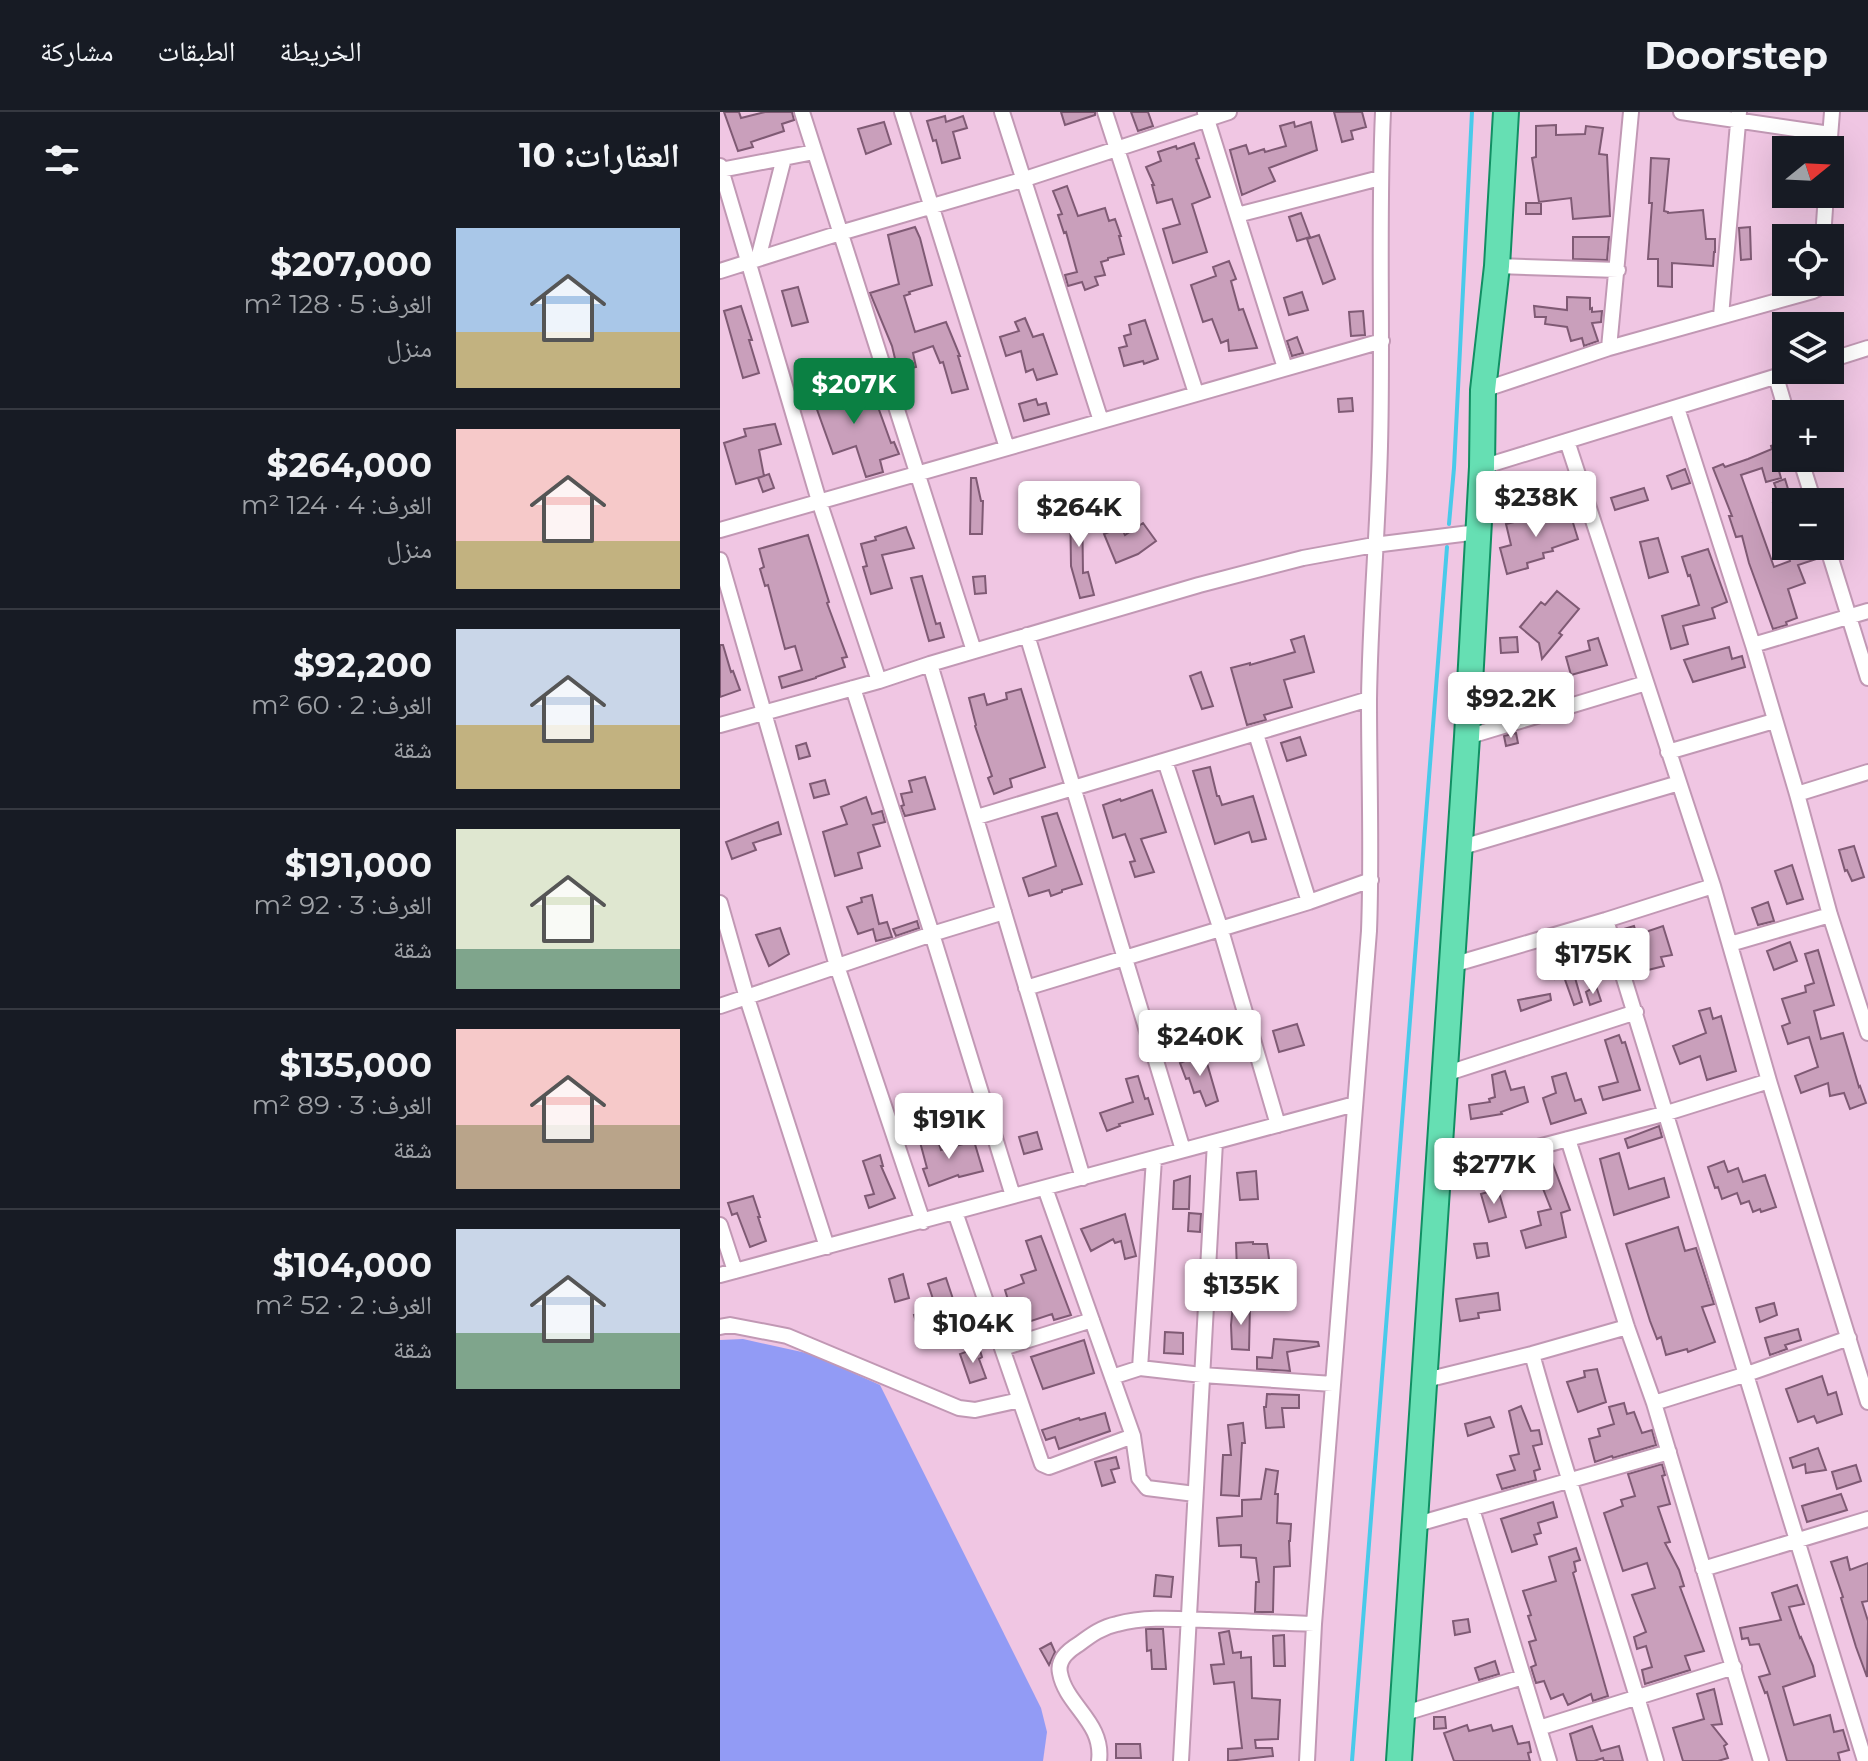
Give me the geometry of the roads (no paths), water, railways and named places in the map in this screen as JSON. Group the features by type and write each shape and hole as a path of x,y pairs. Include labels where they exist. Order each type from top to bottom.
{"main road":[{"path":"1399,1761 1467,737 1482,467 1483,390 1497,266 1506,112"}],"street":[{"path":"802,112 974,651"},
{"path":"902,112 1007,448"},
{"path":"1002,112 1101,421"},
{"path":"1105,112 1196,393"},
{"path":"720,271 1022,180 1117,149 1206,115 1229,112"},
{"path":"1307,1761 1314,1624 1371,880 1369,699 1380,449 1380,178 1383,112"},
{"path":"1609,348 1631,112"},
{"path":"1681,112 1739,116 1830,134 1832,112"},
{"path":"1206,115 1285,368"},
{"path":"1721,316 1739,116"},
{"path":"814,152 721,168 753,260 819,501 879,681"},
{"path":"753,260 784,158"},
{"path":"1237,215 1380,178"},
{"path":"1497,266 1618,270"},
{"path":"1483,390 1609,348 1795,296"},
{"path":"720,530 1382,341"},
{"path":"1844,356 1868,348"},
{"path":"1482,467 1772,378"},
{"path":"1677,408 1753,645 1830,915 1868,1033"},
{"path":"1567,441 1713,886 1769,1081 1868,1402"},
{"path":"720,725 1199,585 1303,558 1374,545 1478,532"},
{"path":"720,560 837,966 923,1222"},
{"path":"1831,560 1868,678"},
{"path":"1753,645 1868,611"},
{"path":"1027,635 1183,1150"},
{"path":"930,664 1083,1178"},
{"path":"1467,737 1646,683"},
{"path":"853,688 1013,1196"},
{"path":"977,817 1369,699"},
{"path":"1668,752 1774,721"},
{"path":"1256,734 1309,902"},
{"path":"1165,761 1220,927 1278,1125"},
{"path":"1797,794 1868,772"},
{"path":"1459,848 1679,783"},
{"path":"1026,988 1309,902 1371,880"},
{"path":"1452,965 1713,886"},
{"path":"720,903 747,998 827,1247"},
{"path":"720,1006 1004,912"},
{"path":"1730,944 1830,915"},
{"path":"1606,920 1865,1761"},
{"path":"1445,1074 1636,1012"},
{"path":"1439,1173 1667,1113 1769,1081"},
{"path":"720,1225 727,1273 1355,1104"},
{"path":"1568,1139 1654,1403 1761,1761"},
{"path":"1181,1761 1215,1142"},
{"path":"1140,1368 1154,1159"},
{"path":"1045,1188 1133,1436 1139,1478 1147,1488 1195,1494"},
{"path":"955,1212 1042,1464 1049,1467 1133,1436"},
{"path":"1003,1348 1092,1320"},
{"path":"720,1327 730,1325 787,1336 959,1408 975,1410 1020,1400"},
{"path":"1426,1380 1627,1327"},
{"path":"1654,1403 1849,1338"},
{"path":"1532,1354 1656,1761"},
{"path":"1112,1377 1140,1368 1333,1384"},
{"path":"1414,1525 1669,1452"},
{"path":"1472,1509 1549,1761"},
{"path":"1703,1569 1868,1519"},
{"path":"1099,1761 1097,1738 1060,1675 1060,1667 1070,1650 1100,1629 1133,1620 1314,1624"},
{"path":"1539,1728 1734,1667"},
{"path":"1402,1714 1523,1677"}],"waterway":[{"path":"1449,524 1472,112"},
{"path":"1352,1761 1447,547"}]}
